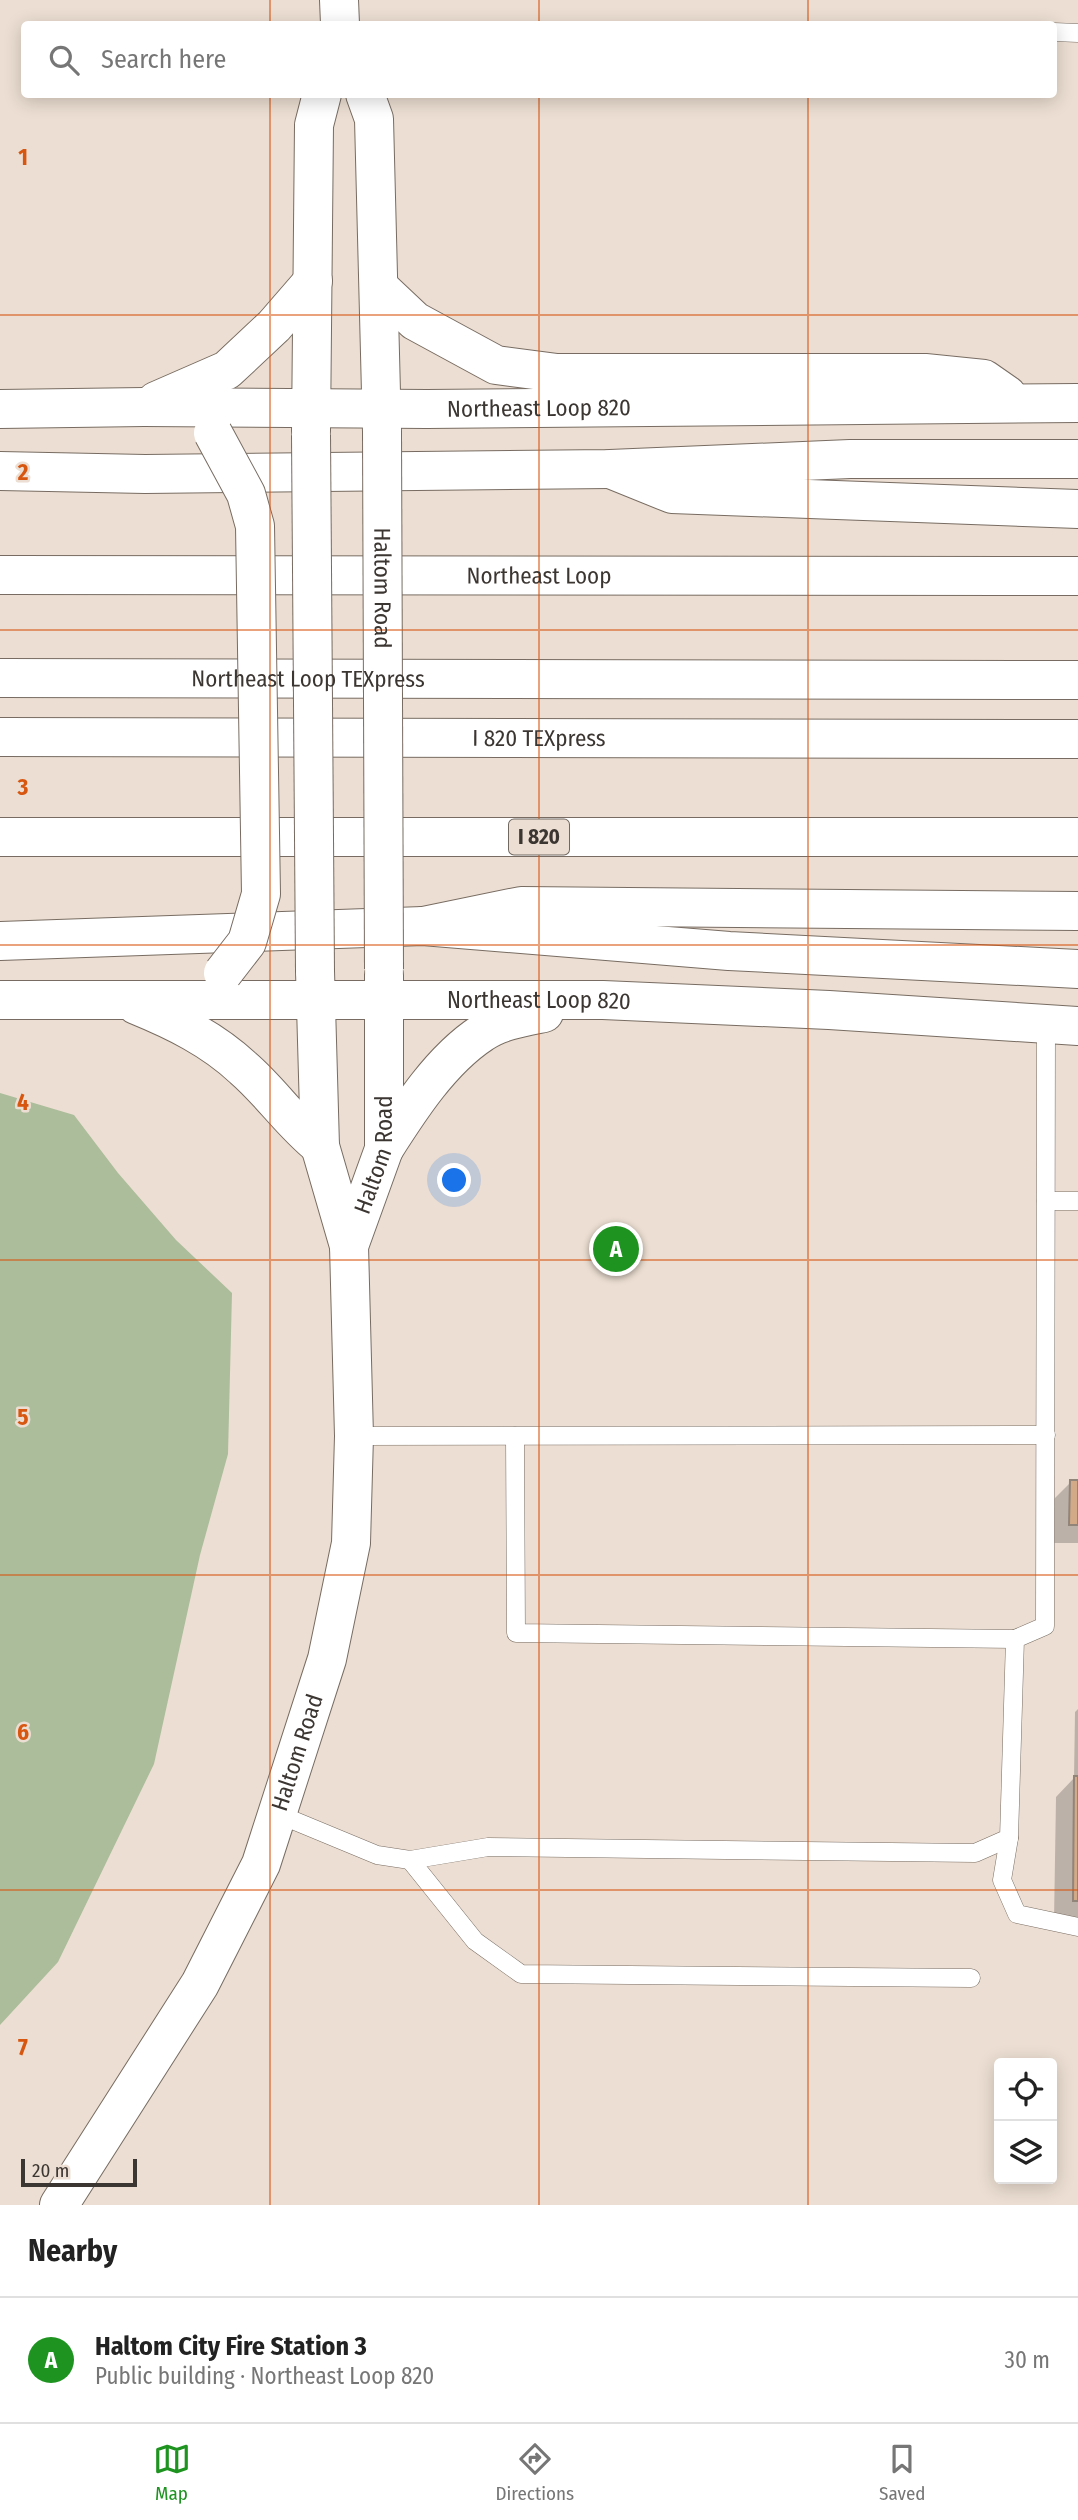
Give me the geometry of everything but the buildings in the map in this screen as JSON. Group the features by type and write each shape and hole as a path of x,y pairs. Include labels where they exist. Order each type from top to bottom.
{"main road":[{"path":"339,0 340,21"},
{"name":"Haltom Road","path":"59,2205 200,1984 261,1864 327,1659 351,1543 354,1436 349,1246 320,1146 315,985 311,421 314,125 321,98"},
{"name":"Haltom Road","path":"349,1246 384,1149 380,288 374,119 366,98"},
{"path":"144,407 227,370 274,326 313,281"},
{"path":"380,288 415,321 496,365 557,373 925,373 984,379 1017,403"},
{"name":"Northeast Loop 820","path":"0,409 144,407 311,421 1078,403"},
{"path":"144,407 212,433 246,494 255,526 261,894 247,942 223,973 178,999"},
{"path":"0,471 145,474 610,469 850,459 1078,459"},
{"path":"610,469 672,494 1078,509"},
{"name":"Northeast Loop","path":"0,575 1078,576"},
{"name":"Northeast Loop TEXpress","path":"0,678 1078,680"},
{"name":"I 820 TEXpress","path":"0,737 1078,739"},
{"name":"I 820","path":"0,837 1078,837"},
{"path":"423,926 521,906 1078,911"},
{"path":"0,941 423,926 729,951 1078,969"},
{"name":"Northeast Loop 820","path":"0,1000 178,999 315,985 384,984 603,1000 829,1010 1062,1026"},
{"path":"121,1000 172,1020 211,1042 245,1069 299,1129 320,1146"},
{"path":"384,1149 445,1066 483,1032 520,1018 603,1000"}],"lane":[{"path":"1057,32 1078,33"},
{"path":"515,1436 516,1633 1015,1639 1045,1626 1046,1201 1062,1026"},
{"path":"1046,1201 1078,1202"},
{"path":"354,1436 1046,1434"},
{"path":"1015,1639 1009,1838 1002,1880 1017,1914 1078,1927"},
{"path":"278,1814 377,1855 410,1860 488,1847 975,1853 1009,1838"},
{"path":"410,1860 475,1941 521,1974 971,1978"}],"green space":[{"path":"0,1093 74,1115 118,1173 176,1240 232,1293 228,1454 200,1555 154,1764 58,1962 0,2025"}],"place":[{"name":"Haltom City Fire Station 3","path":"616,1249"}]}
